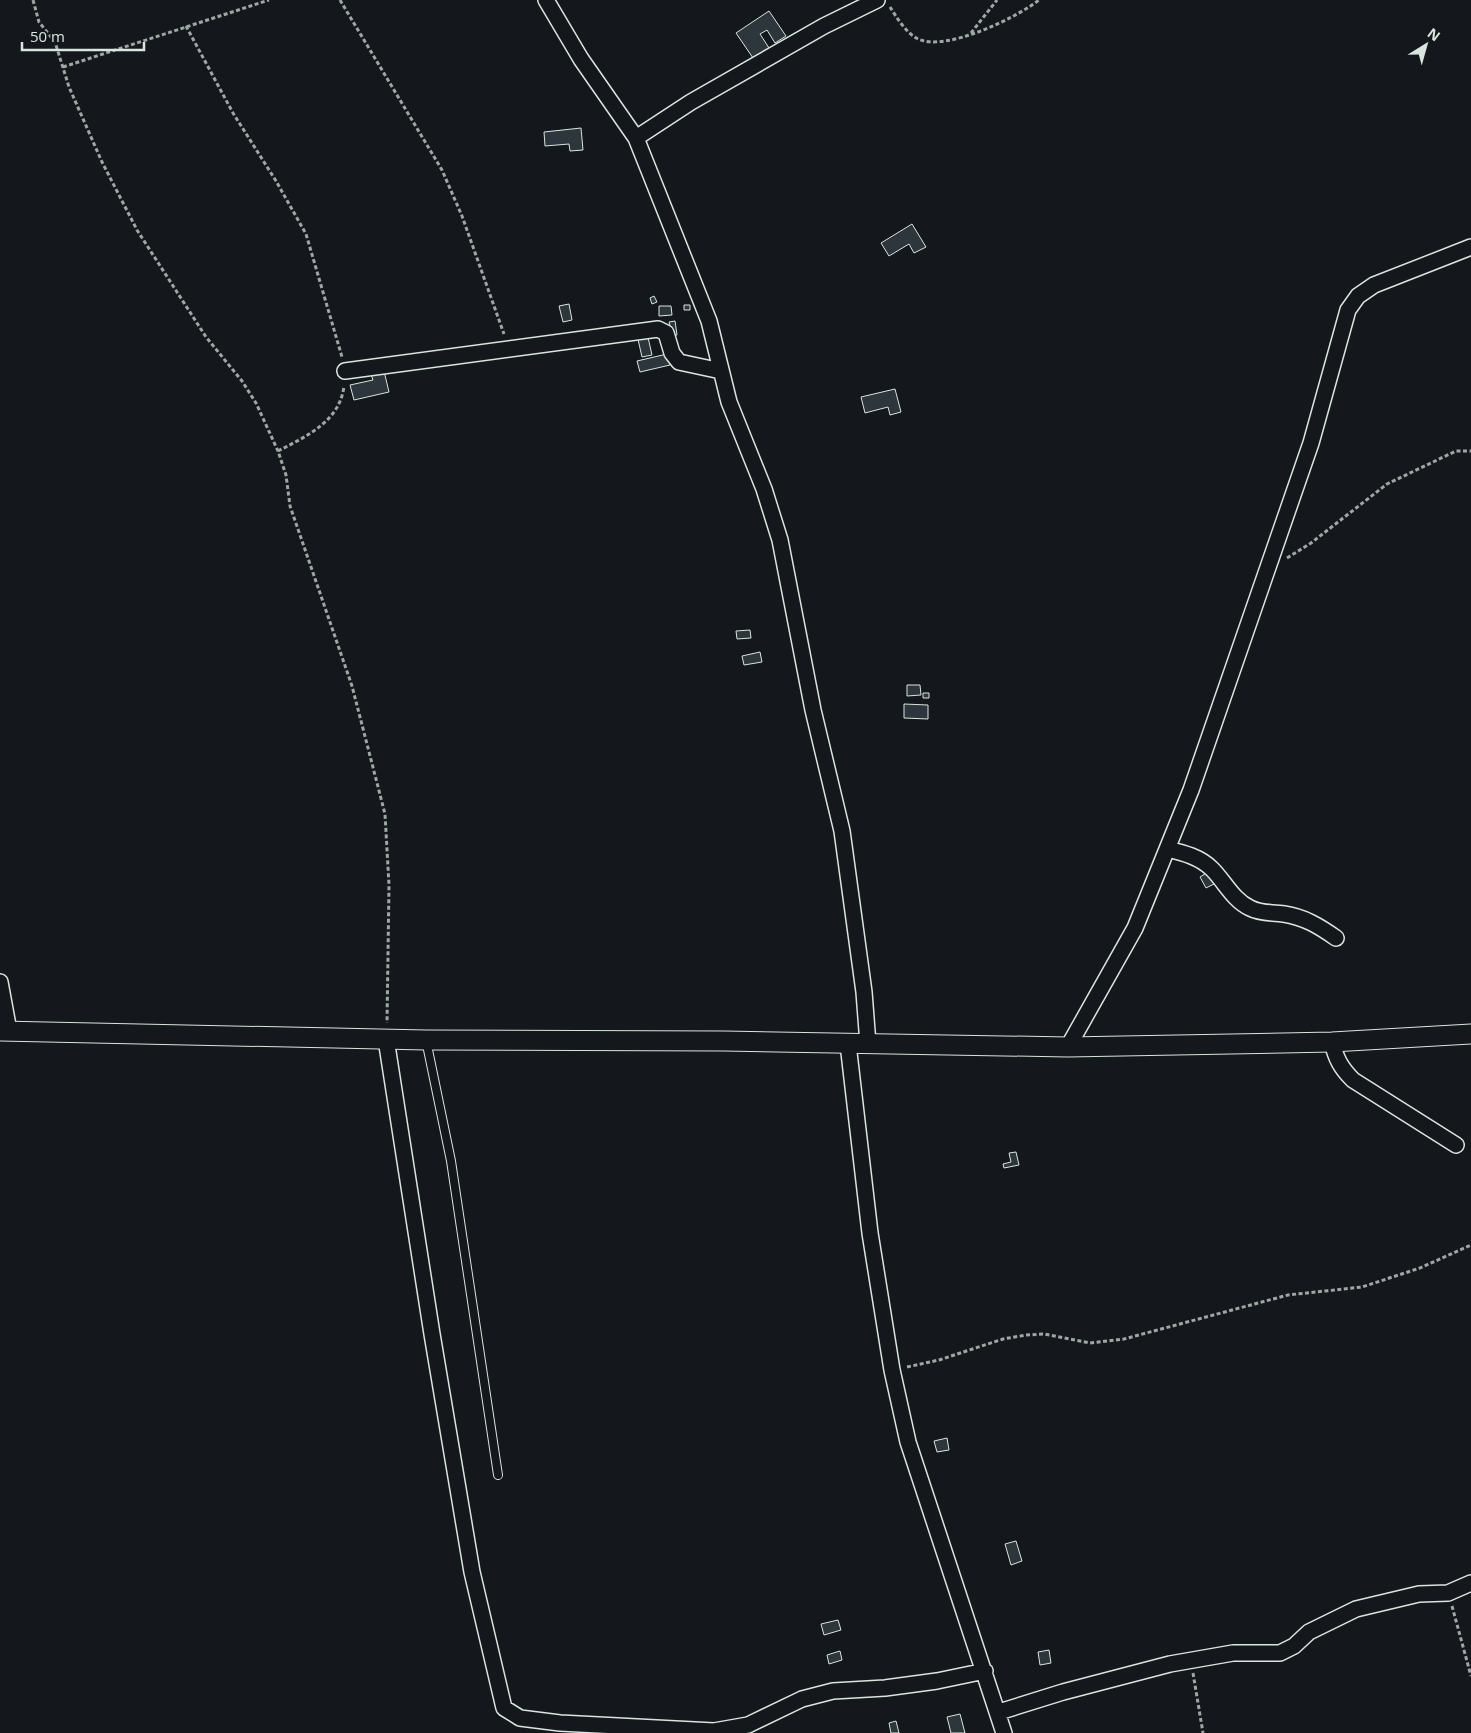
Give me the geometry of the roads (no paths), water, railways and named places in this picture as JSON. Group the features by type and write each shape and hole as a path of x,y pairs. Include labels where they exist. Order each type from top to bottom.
{"street":[{"path":"546,0 581,59 636,138 709,321 729,402 764,489 780,540 813,710 842,831 864,992 868,1044"},
{"path":"636,138 691,102 824,26 877,0"},
{"path":"1068,1047 1135,928 1191,790 1311,443 1348,310 1358,296 1374,285 1471,247"},
{"path":"345,371 658,329 666,333 672,353 679,362 721,371"},
{"path":"1167,849 1198,859 1212,869 1238,900 1249,908 1262,913 1300,917 1315,923 1336,938"},
{"path":"0,982 4,1031 426,1040 714,1041 1068,1047 1332,1042 1471,1034"},
{"path":"386,1039 433,1343 472,1572 504,1708 520,1718 714,1731 748,1725 802,1699 833,1691 884,1688 937,1681 985,1671"},
{"path":"1332,1042 1335,1057 1341,1068 1353,1080 1456,1145"},
{"path":"848,1044 870,1233 892,1370 908,1442 999,1712 1004,1733"},
{"path":"999,1712 1129,1674 1191,1660 1233,1654 1280,1653 1294,1646 1309,1632 1356,1609 1420,1594 1448,1593 1471,1583"}],"lane":[{"path":"426,1040 451,1160 498,1475"}]}
